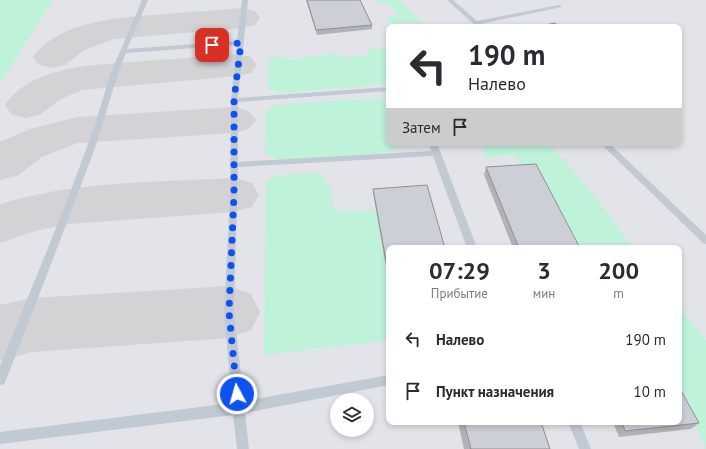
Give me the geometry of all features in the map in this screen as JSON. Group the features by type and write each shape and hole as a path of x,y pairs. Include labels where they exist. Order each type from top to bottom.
{"lane":[{"path":"0,380 69,206 98,128 114,75 144,0"},
{"path":"243,449 229,312 234,195 234,100 245,0"},
{"path":"450,0 477,24"},
{"path":"482,24 559,7"},
{"path":"123,51 241,43"},
{"path":"234,100 386,89"},
{"path":"434,146 471,245"},
{"path":"607,146 706,241"},
{"path":"234,165 436,153"},
{"path":"0,438 238,408 386,381"},
{"path":"575,425 585,449"}],"shaded area":[{"path":"0,0 706,0 706,449 0,449"}],"green space":[{"path":"0,0 53,0 0,83"},
{"path":"375,0 399,0 423,24 416,24 414,22 391,24 386,19 398,15 389,4 380,4"},
{"path":"386,48 386,84 282,93 268,89 269,60 274,57 281,56 289,60 338,53 341,58 369,55 367,50"},
{"path":"379,98 386,103 386,146 399,146 385,153 283,160 277,159 265,153 266,113 270,107 281,104"},
{"path":"482,146 551,146 575,172 632,245 575,245 533,164 520,164 515,155 487,158"},
{"path":"317,173 322,176 326,180 330,189 334,211 376,210 386,268 386,340 264,355 266,181 282,175"},
{"path":"682,309 706,340 706,447 682,402"}],"building":[{"path":"307,0 360,0 372,25 316,30"},
{"path":"536,164 578,245 518,245 486,167"},
{"path":"427,185 444,245 386,245 386,260 373,189"},
{"path":"682,392 699,423 682,425"},
{"path":"465,425 542,425 550,449 471,449"},
{"path":"623,425 680,425 625,431"}],"taxiway":[{"path":"52,57 72,42 109,29 243,18"},
{"path":"26,105 38,95 51,88 80,78 238,65"},
{"path":"0,165 8,158 26,147 56,135 77,130 234,120"},
{"path":"0,224 25,215 69,206 234,195"},
{"path":"0,333 32,325 229,312"}],"route":[{"path":"212,45 241,43 234,100 234,195 229,312 237,394"}]}
